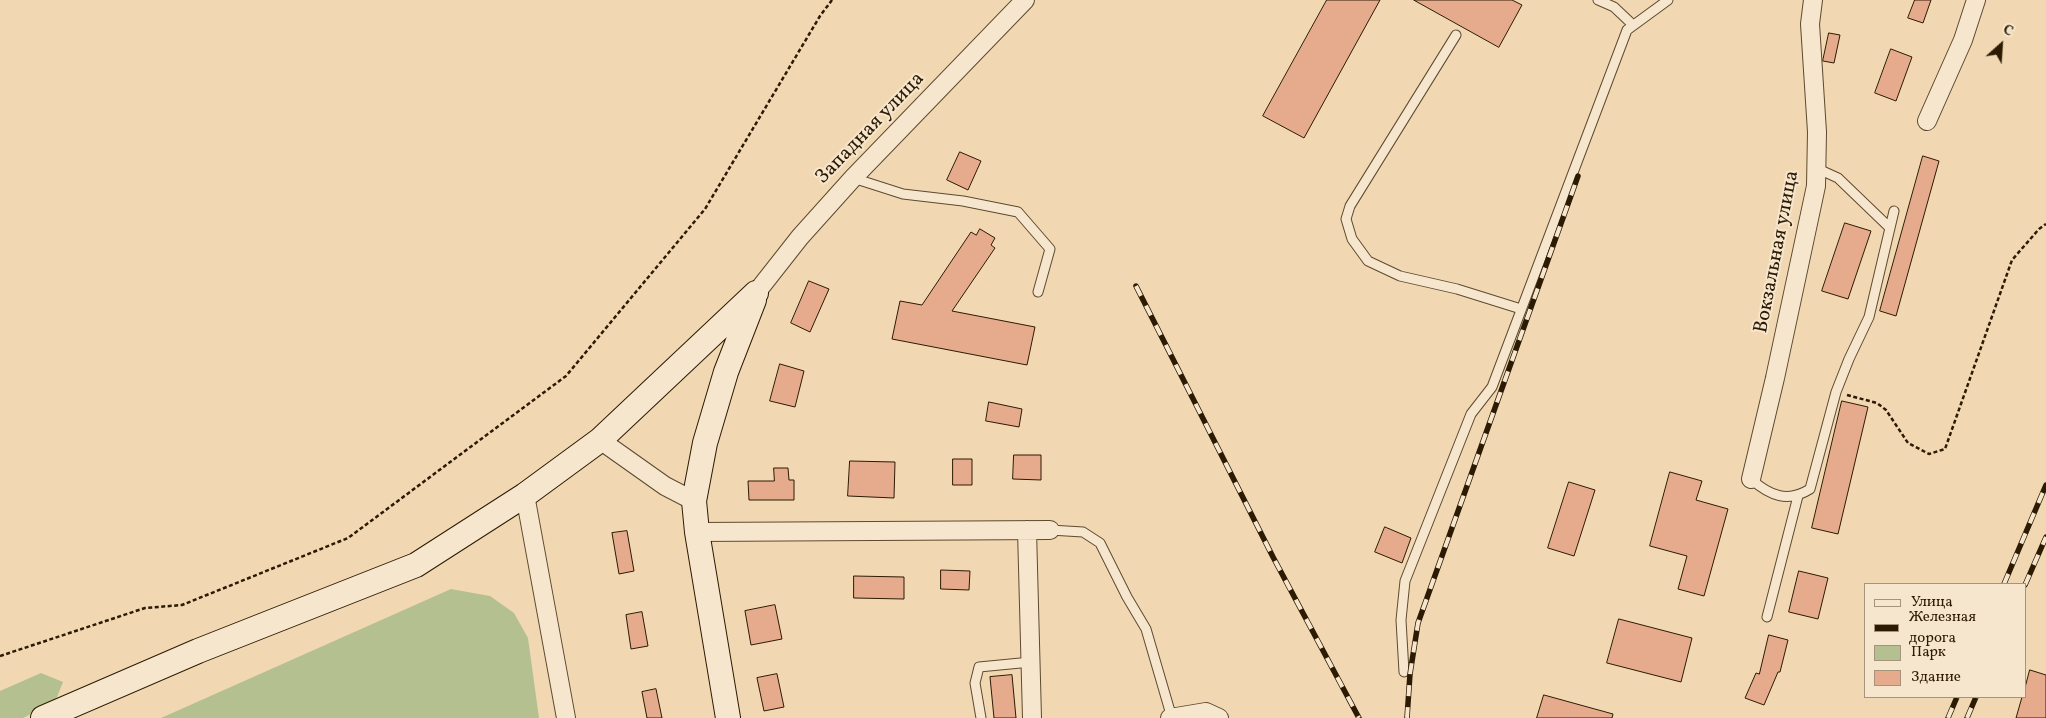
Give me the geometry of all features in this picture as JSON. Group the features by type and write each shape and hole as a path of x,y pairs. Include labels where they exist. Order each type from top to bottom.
{"street":[{"name":"Западная улица","path":"756,293 800,237 853,178 1025,0"},
{"name":"Вокзальная улица","path":"1750,479 1775,378 1816,186 1817,132 1810,24 1813,0"},
{"path":"1927,121 1963,40 1976,0"},
{"path":"43,718 198,651 416,565 525,495 600,440 756,293"},
{"path":"728,718 697,532 694,501 707,434 726,372 756,293"},
{"path":"600,440 665,486 694,501"},
{"path":"525,495 566,718"},
{"path":"1027,530 1032,718"},
{"path":"697,532 1050,530"},
{"path":"1171,718 1206,712 1219,718"}],"lane":[{"path":"1598,0 1614,7 1633,25"},
{"path":"1404,672 1401,620 1405,581 1471,414 1492,387 1627,30 1668,0"},
{"path":"1456,35 1350,206 1346,220 1352,239 1368,261 1400,276 1457,289 1521,310"},
{"path":"1816,168 1838,178 1890,228"},
{"path":"853,178 903,194 963,201 1018,212 1050,249 1038,292"},
{"path":"1750,479 1779,496 1798,496 1810,489 1836,392 1869,317 1894,211"},
{"path":"1767,617 1798,496"},
{"path":"1050,530 1084,532 1100,543 1127,597 1146,629 1171,718"},
{"path":"981,718 976,683 979,667 1031,662"}],"path":[{"path":"0,656 145,608 182,605 348,538 566,376 705,209 820,16 832,0"},
{"path":"1836,392 1877,403 1886,410 1908,443 1929,454 1945,449 2012,260 2039,228 2046,224"}],"green space":[{"path":"451,589 490,596 514,613 528,638 539,718 161,718"},
{"path":"41,673 63,682 55,702 23,718 0,718 0,691"}],"building":[{"path":"1327,0 1380,0 1304,138 1263,116"},
{"path":"1414,0 1512,0 1522,5 1499,47"},
{"path":"1915,0 1931,0 1923,23 1908,18"},
{"path":"1829,33 1840,35 1834,63 1823,61"},
{"path":"1891,49 1912,57 1896,101 1875,93"},
{"path":"960,152 981,161 968,190 947,180"},
{"path":"1923,156 1939,161 1896,316 1880,311"},
{"path":"1845,223 1871,231 1848,299 1822,291"},
{"path":"980,229 995,238 991,245 995,248 952,311 1035,327 1027,365 892,339 900,301 922,305 971,232 976,235"},
{"path":"809,281 829,289 810,332 791,323"},
{"path":"780,364 804,371 795,407 770,401"},
{"path":"1842,401 1868,407 1838,534 1812,528"},
{"path":"989,402 1022,409 1019,427 986,421"},
{"path":"1014,455 1041,455 1041,480 1013,479"},
{"path":"953,459 972,459 972,485 953,485"},
{"path":"850,461 895,462 894,498 848,496"},
{"path":"774,468 788,468 789,480 794,480 794,500 749,500 748,481 774,481"},
{"path":"1670,472 1702,481 1696,500 1728,509 1704,596 1678,589 1687,556 1650,546"},
{"path":"1569,482 1595,490 1574,556 1548,548"},
{"path":"1385,527 1411,538 1402,563 1375,552"},
{"path":"627,531 634,571 619,574 612,533"},
{"path":"941,570 970,571 969,590 941,589"},
{"path":"1799,571 1828,578 1818,619 1789,612"},
{"path":"854,576 904,577 904,599 854,598"},
{"path":"775,605 782,639 751,645 745,611"},
{"path":"642,612 648,646 631,649 626,615"},
{"path":"1619,619 1692,638 1681,682 1607,663"},
{"path":"1769,635 1788,640 1780,672 1778,672 1764,705 1745,698 1756,673 1759,674"},
{"path":"2030,670 2046,675 2046,718 2016,718 2022,698 2026,698 2026,684"},
{"path":"777,674 784,707 764,711 757,678"},
{"path":"1012,675 1016,718 994,718 990,677"},
{"path":"656,689 662,718 647,718 642,692"},
{"path":"1544,695 1613,714 1612,718 1537,718"}],"railway":[{"path":"1407,718 1410,674 1418,623 1578,176"},
{"path":"1136,286 1273,557 1359,718"},
{"path":"2004,583 2046,485"},
{"path":"2026,583 2046,537"},
{"path":"1948,718 1957,698"},
{"path":"1967,718 1976,698"}]}
